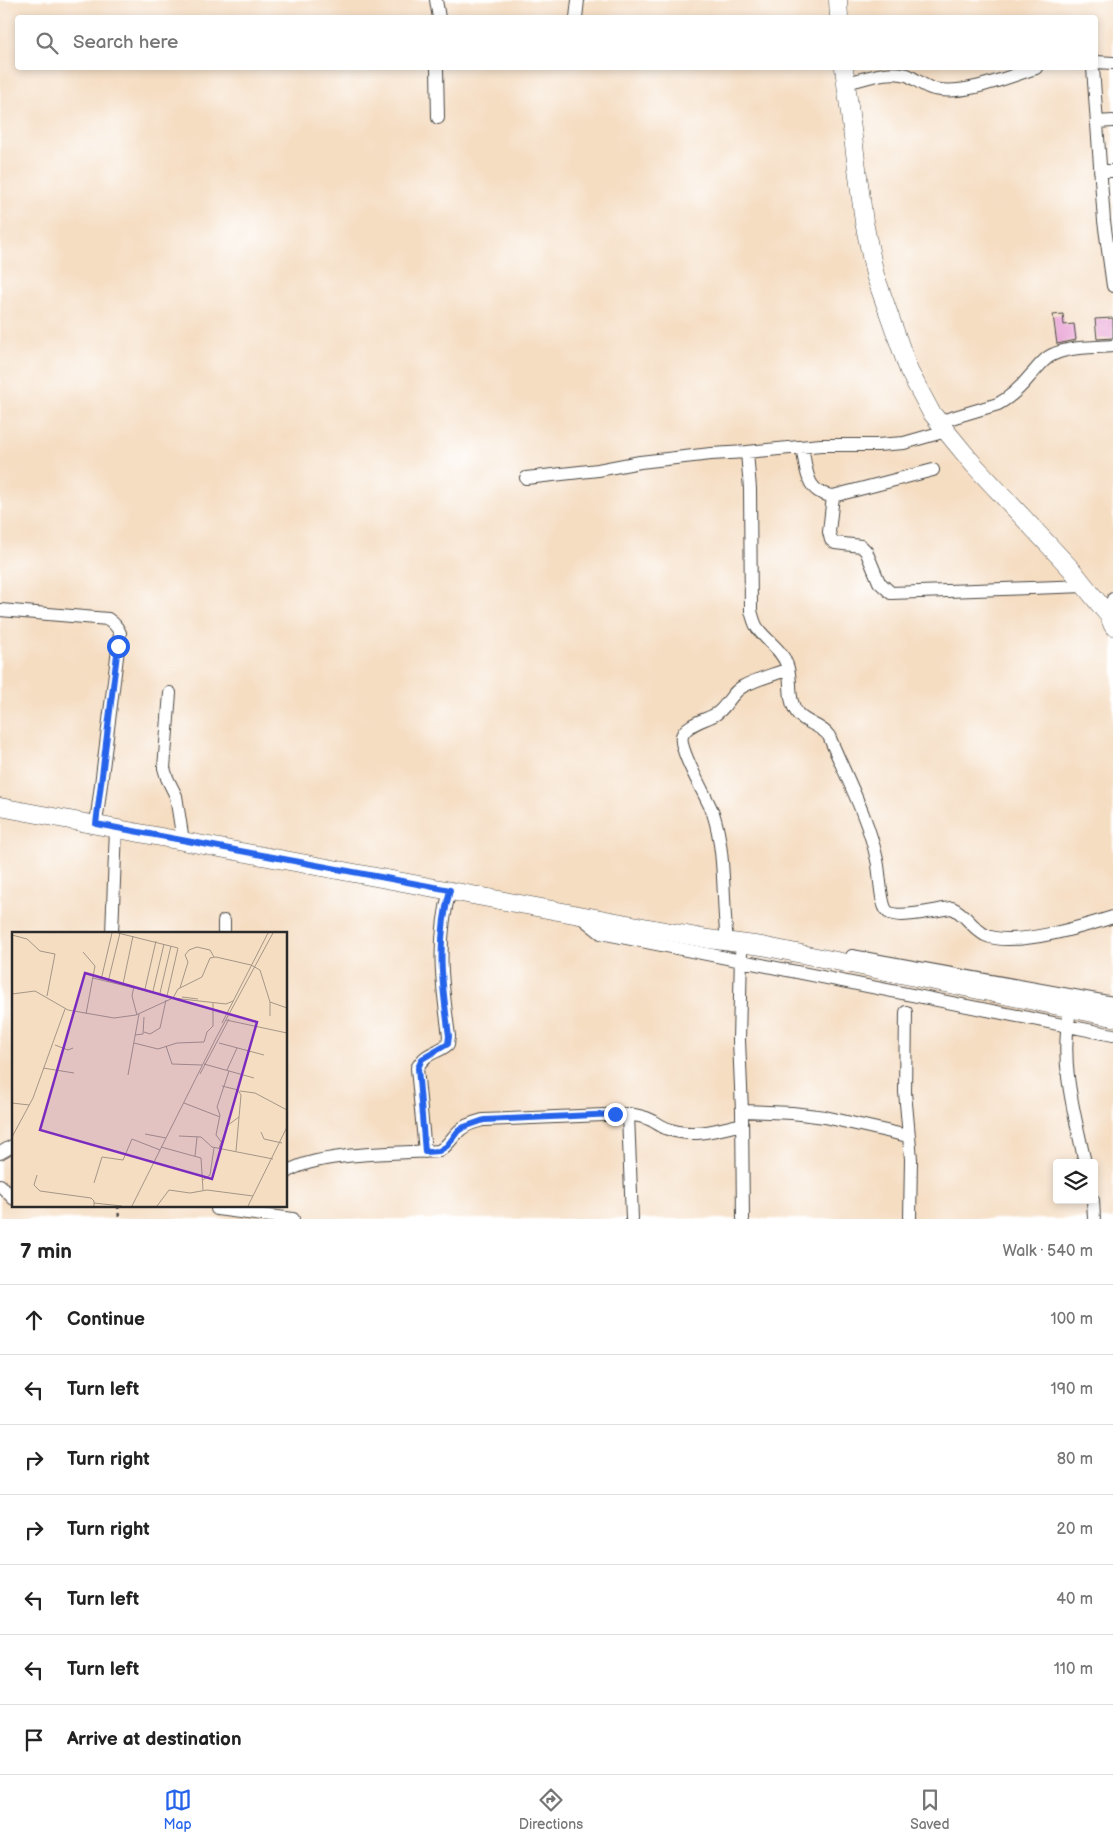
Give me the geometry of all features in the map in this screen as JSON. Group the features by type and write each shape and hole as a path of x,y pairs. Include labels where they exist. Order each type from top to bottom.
{"main road":[{"path":"838,0 839,15"},
{"path":"845,75 864,222 875,275 909,371 921,395 942,426 974,465 1058,554 1112,617"},
{"path":"0,807 626,923 734,945 762,946 1113,1017"}],"street":[{"path":"436,0 438,15"},
{"path":"576,15 578,0"},
{"path":"1098,62 1113,63"},
{"path":"437,70 438,118"},
{"path":"845,75 895,73 907,75 934,89 960,89 1029,70"},
{"path":"1093,70 1097,122 1107,171 1104,221 1112,278"},
{"path":"1097,122 1113,121"},
{"path":"526,478 711,454 821,445 904,443 998,404 1018,389 1043,361 1051,355 1062,351 1113,346"},
{"path":"802,447 808,478 812,487 818,492 833,496 933,470"},
{"path":"747,452 750,489 751,611 759,630 787,663 790,694 797,713 806,720 823,728 829,736 870,832 880,873 884,906 888,912 909,914 952,908 959,911 975,928 993,938 1028,937 1062,932 1113,917"},
{"path":"833,496 829,532 831,540 835,543 861,546 866,551 879,582 891,593 1086,586"},
{"path":"0,610 108,619 114,622 118,629 120,634 96,824"},
{"path":"743,1219 742,1118 734,945 716,826 706,798 694,775 681,738 684,731 690,726 719,713 737,690 788,669"},
{"path":"170,693 164,768 166,778 176,796 183,841"},
{"path":"112,932 116,828"},
{"path":"425,1152 418,1068 422,1059 448,1044 449,1036 442,985 441,936 444,910 450,890"},
{"path":"578,914 601,933 734,945 1113,1003"},
{"path":"734,945 1068,1026 1113,1035"},
{"path":"1071,1008 1065,1044 1066,1065 1084,1159"},
{"path":"906,1012 905,1092 911,1160 910,1219"},
{"path":"288,1172 310,1161 352,1156 439,1151 447,1146 458,1131 484,1120 628,1114 651,1120 666,1129 689,1133 714,1132 742,1118 792,1113 826,1117 908,1136"},
{"path":"628,1114 632,1219"},
{"path":"0,1153 12,1146"},
{"path":"0,1185 12,1198"},
{"path":"1092,1204 1094,1219"},
{"path":"217,1211 260,1210 293,1219"}],"path":[{"path":"118,1206 119,1219"}],"building":[{"path":"1063,314 1064,325 1074,324 1076,340 1057,344 1053,315"},
{"path":"1113,318 1113,338 1097,339 1095,319"}],"route":[{"path":"118,646 96,824 450,890 444,910 441,936 442,985 449,1036 448,1044 422,1059 417,1077 425,1152 439,1151 454,1139 458,1131 472,1123 484,1120 615,1114"}]}
